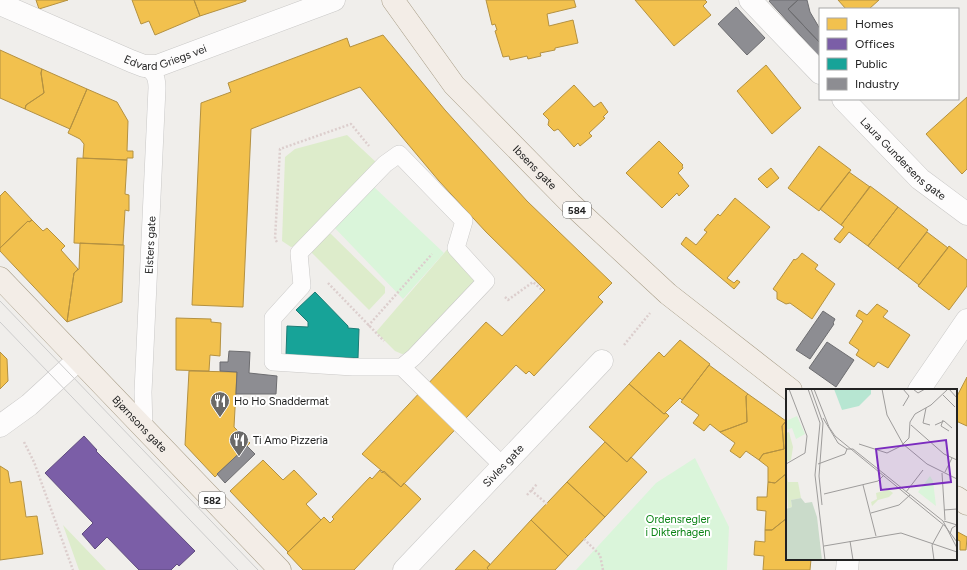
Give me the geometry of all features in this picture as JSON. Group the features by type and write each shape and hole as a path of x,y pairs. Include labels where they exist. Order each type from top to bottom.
{"main road":[{"name":"Ibsens gate","path":"393,0 454,85 571,204 668,294 790,389"},
{"name":"Bjørnsons gate","path":"0,278 144,430 280,570"},
{"path":"957,498 967,504"}],"street":[{"name":"Edvard Griegs vei","path":"0,4 144,66 157,66 334,0"},
{"path":"750,0 819,72"},
{"name":"Laura Gundersens gate","path":"844,100 920,179 967,214"},
{"path":"920,389 967,320"},
{"path":"5,423 78,360"},
{"name":"Sivles gate","path":"404,570 602,361"},
{"path":"847,570 848,560"}],"lane":[{"name":"Elsters gate","path":"144,66 154,73 157,78 157,88 142,392 144,430"},
{"path":"399,154 464,221 456,248 486,281 404,366 353,367 273,362 273,318 302,286 299,253 385,164 399,154"},
{"path":"404,366 502,465"}],"path":[{"path":"385,164 351,124 280,149 275,238 286,253 299,253 404,366"},
{"path":"368,326 433,252"},
{"path":"508,300 533,282 542,290"},
{"path":"623,346 647,317"},
{"path":"5,423 34,462 73,570"},
{"path":"527,495 537,484"},
{"path":"531,490 547,504"},
{"path":"584,539 600,555 603,570"}],"green space":[{"path":"347,135 378,164 296,246 291,247 282,241 285,157 295,149"},
{"path":"374,187 444,253 403,299 331,224"},
{"path":"326,233 331,234 385,287 385,293 369,310 309,250"},
{"path":"451,245 478,281 409,353 402,354 395,351 376,332"},
{"name":"Ordensregler i Dikterhagen","path":"695,458 729,527 727,570 576,570 656,483"},
{"path":"63,525 106,570 79,570"}],"building: Homes":[{"path":"36,0 68,0 39,9"},
{"path":"132,0 194,0 200,16 155,35 149,21 141,24"},
{"path":"194,0 246,0 246,1 200,16"},
{"path":"486,0 574,0 576,7 547,14 549,26 573,20 578,43 555,48 555,50 540,53 541,56 528,59 527,56 510,60 509,56 503,57 495,31 497,30 495,24 492,25"},
{"path":"635,0 705,0 707,2 703,6 711,15 674,46"},
{"path":"838,0 879,0 870,8 845,8"},
{"path":"383,35 445,110 527,201 612,283 598,297 603,302 534,376 529,371 526,374 516,365 401,487 362,454 486,322 502,336 545,290 486,232 439,181 360,87 251,129 243,307 192,305 201,103 231,92 228,83 347,38 350,47"},
{"path":"0,50 42,69 41,73 44,93 26,105 25,109 0,98"},
{"path":"766,65 801,108 772,134 737,91"},
{"path":"42,69 87,89 70,129 25,109 26,105 44,93 41,73"},
{"path":"574,85 594,107 601,102 608,112 603,117 605,118 589,133 592,136 580,146 578,143 574,147 558,129 554,131 548,125 549,120 543,114"},
{"path":"87,89 117,102 128,121 127,151 133,151 133,158 127,158 127,160 83,158 84,144 80,139 68,133"},
{"path":"967,97 967,169 962,174 926,134"},
{"path":"659,141 683,165 683,168 678,173 689,186 679,196 677,193 662,208 626,173"},
{"path":"819,146 851,170 819,211 788,188"},
{"path":"77,158 127,160 125,194 129,195 129,211 125,210 123,245 74,243"},
{"path":"771,168 779,178 767,188 758,179"},
{"path":"849,172 870,187 841,225 820,209"},
{"path":"870,186 898,207 868,246 849,232 840,243 834,239 844,227 841,225"},
{"path":"5,191 32,220 29,222 28,221 0,248 0,196"},
{"path":"735,198 770,227 727,278 734,283 737,280 740,282 734,289 681,244 686,237 696,245 707,232 704,230 718,214 720,216"},
{"path":"898,207 928,230 898,269 868,246"},
{"path":"32,220 43,231 47,228 65,246 61,250 78,269 74,273 67,322 0,251 0,248 28,221 29,222"},
{"path":"927,232 948,248 919,285 898,269"},
{"path":"80,243 124,245 122,302 67,322 74,273 79,269"},
{"path":"949,246 967,260 967,286 949,310 918,286"},
{"path":"802,253 818,265 815,269 835,284 812,319 790,303 786,304 777,299 777,292 773,289 794,259 795,260 798,258"},
{"path":"877,304 888,311 883,317 910,335 888,368 878,362 874,367 856,355 859,350 849,343 863,321 856,316 859,310 867,315"},
{"path":"176,318 211,319 211,322 221,323 220,356 210,355 209,371 176,370"},
{"path":"680,340 710,364 682,400 680,398 664,414 629,384 659,352 664,357"},
{"path":"0,352 7,359 8,381 0,389"},
{"path":"709,365 748,394 746,396 747,422 720,432 710,424 704,431 693,423 699,415 681,402"},
{"path":"189,371 237,372 234,427 250,443 215,477 185,445"},
{"path":"967,377 967,426 957,421 957,396"},
{"path":"629,384 664,414 666,413 669,416 627,462 589,427"},
{"path":"748,394 786,421 782,426 784,449 763,454 759,460 746,451 740,458 730,451 735,443 720,432 747,422 746,396"},
{"path":"786,421 786,474 775,483 768,482 768,467 759,460 763,454 784,449 782,426"},
{"path":"605,442 627,462 631,457 647,472 605,517 567,482"},
{"path":"263,460 283,480 294,470 317,494 306,504 321,520 288,552 230,491"},
{"path":"0,466 8,471 10,483 21,481 26,517 37,516 43,554 0,560"},
{"path":"380,470 382,473 384,471 401,487 404,483 421,499 354,570 303,570 287,553 324,517 330,523 334,519 332,517 370,477 372,479"},
{"path":"786,474 786,519 772,530 765,530 766,511 757,510 757,497 767,497 768,482 775,483"},
{"path":"567,482 605,517 568,556 531,520"},
{"path":"786,519 786,560 811,560 810,570 763,570 764,556 754,555 755,541 765,542 765,530 772,530"},
{"path":"531,520 568,556 555,570 489,570 487,568"},
{"path":"957,532 967,537 966,550 960,550 960,541 957,540"},
{"path":"474,550 490,564 487,568 489,570 455,570"}],"building: Offices":[{"path":"84,436 97,450 96,451 195,551 179,566 177,564 171,570 139,570 107,537 95,549 82,534 93,523 45,473"}],"building: Public":[{"path":"315,292 348,326 348,328 359,329 358,358 286,355 287,326 308,327 308,322 296,310"}],"building: Industry":[{"path":"798,0 788,9 819,42 819,56 769,1"},
{"path":"798,0 807,0 810,12 819,27 819,42 788,9"},
{"path":"736,7 765,38 747,55 718,24"},
{"path":"823,311 835,319 834,324 810,359 796,350"},
{"path":"827,342 854,360 836,387 809,368"},
{"path":"229,351 250,352 249,373 277,376 276,394 236,394 237,372 220,371 220,362 228,362"},
{"path":"247,446 255,454 225,483 217,474"}],"tram line":[{"path":"0,301 258,570"},
{"path":"0,322 238,570"}],"place":[{"name":"Ho Ho Snaddermat","path":"220,418"},
{"name":"Ti Amo Pizzeria","path":"239,457"}]}
